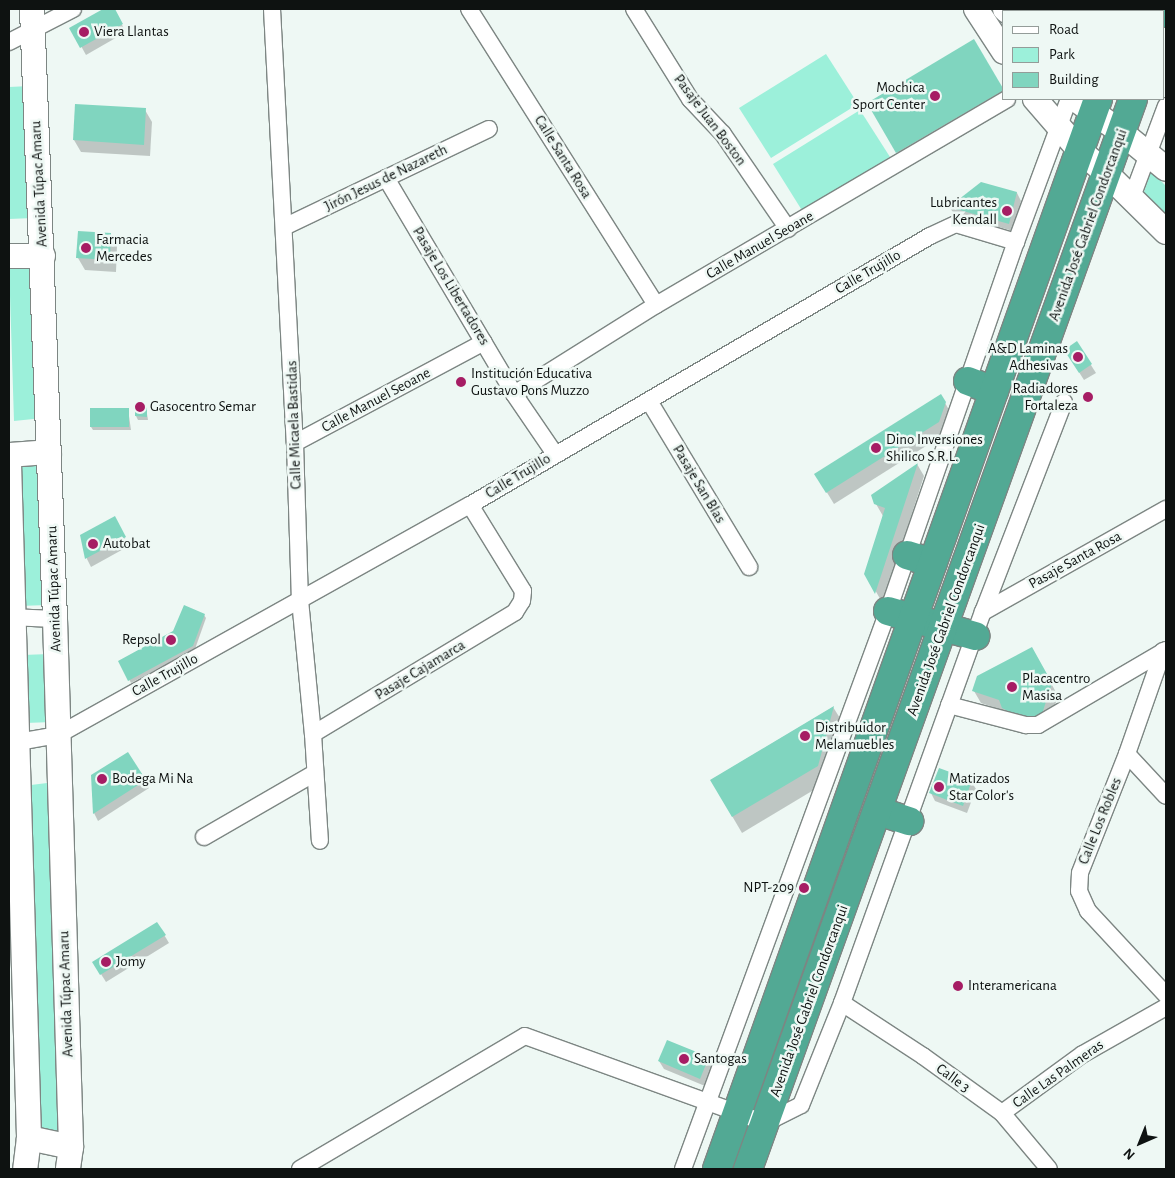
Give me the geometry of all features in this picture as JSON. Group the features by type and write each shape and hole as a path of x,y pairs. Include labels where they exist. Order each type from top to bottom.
{"highway":[{"name":"Avenida José Gabriel Condorcanqui","path":"748,1169 1133,100"},
{"name":"Avenida José Gabriel Condorcanqui","path":"717,1169 737,1114 900,614 933,563 1080,151 1089,103"},
{"path":"968,381 994,391"},
{"path":"907,555 933,563"},
{"path":"900,614 944,626 979,624"},
{"path":"878,811 909,821"}],"main road":[{"path":"976,9 1002,49"},
{"name":"Avenida Túpac Amaru","path":"32,19 43,256 70,1158"},
{"path":"1036,100 1058,128 1080,151 1132,197 1166,232"},
{"path":"1089,103 1158,162"},
{"path":"9,256 43,256"},
{"path":"9,455 49,452"},
{"path":"9,463 10,616 18,742 29,1138 25,1169"},
{"path":"29,1138 70,1158"}],"street":[{"path":"9,42 32,19 73,9"},
{"name":"Calle Micaela Bastidas","path":"272,9 295,443 300,600 313,734 320,841"},
{"name":"Calle Santa Rosa","path":"469,9 656,305"},
{"name":"Pasaje Juan Boston","path":"634,9 690,98 724,134 788,229"},
{"name":"Calle Manuel Seoane","path":"514,394 656,305 1005,100"},
{"path":"683,1169 706,1102 900,614 907,555 1016,242 1069,100"},
{"path":"1132,197 1158,162 1166,106"},
{"name":"Jirón Jesus de Nazareth","path":"284,227 489,129"},
{"name":"Pasaje Los Libertadores","path":"386,178 514,394 555,454"},
{"name":"Calle Trujillo","path":"18,742 58,735 470,505 930,236 956,224 1016,242"},
{"name":"Calle Manuel Seoane","path":"295,443 484,342"},
{"name":"Pasaje San Blas","path":"649,401 749,567"},
{"path":"300,1169 525,1036 765,1123 801,1105 842,1003 979,624 1064,402"},
{"name":"Pasaje Cajamarca","path":"313,734 515,612 522,601 523,592 470,505"},
{"name":"Pasaje Santa Rosa","path":"979,624 1166,509"},
{"path":"10,616 55,618"},
{"path":"950,705 1026,725 1038,725 1165,650"},
{"name":"Calle Los Robles","path":"1165,650 1080,874 1079,891 1088,910 1166,995"},
{"path":"1127,754 1166,796"},
{"path":"204,837 315,774"},
{"name":"Calle 3","path":"842,1003 923,1056 1002,1114 1049,1169"},
{"name":"Calle Las Palmeras","path":"1002,1114 1083,1054 1166,1006"}],"green space":[{"path":"826,54 858,104 771,158 739,108"},
{"path":"30,86 33,218 9,219 9,87"},
{"path":"860,110 890,157 803,212 773,164"},
{"path":"1151,171 1166,186 1166,219 1143,195"},
{"path":"9,264 37,265 43,418 14,421"},
{"path":"16,464 45,464 48,605 19,606"},
{"path":"50,654 53,722 25,723 22,655"},
{"path":"55,782 60,1137 37,1130 31,785"}],"building":[{"path":"103,9 115,9 123,24 80,48 69,28"},
{"name":"Mochica Sport Center","path":"974,39 1002,87 1002,91 896,153 867,103"},
{"path":"75,104 146,108 144,145 73,140"},
{"path":"981,182 1017,192 1009,224 949,207"},
{"path":"78,231 111,233 110,260 76,258"},
{"name":"A&D Laminas Adhesivas","path":"1077,341 1092,364 1079,373 1064,350"},
{"name":"Dino Inversiones Shilico S.R.L.","path":"941,394 946,402 939,422 826,493 814,474"},
{"path":"135,407 147,407 147,417 135,416"},
{"path":"90,408 129,408 129,427 90,427"},
{"path":"918,463 875,594 864,574 885,508 874,504 871,495"},
{"path":"115,516 126,537 85,559 80,535"},
{"path":"184,605 205,614 193,646 128,681 118,661 173,631"},
{"name":"Placacentro Masisa","path":"1032,647 1052,683 1042,714 1031,723 1002,708 999,700 972,691 977,676"},
{"name":"Distribuidor Melamuebles","path":"834,706 818,766 732,817 710,780"},
{"path":"128,752 146,780 93,814 91,775"},
{"path":"939,768 972,780 963,806 929,793"},
{"path":"157,922 166,935 100,975 92,962"},
{"name":"Santogas","path":"667,1040 709,1057 700,1079 658,1061"}],"place":[{"name":"Viera Llantas","path":"84,32"},
{"name":"Mochica Sport Center","path":"935,96"},
{"name":"Lubricantes Kendall","path":"1007,211"},
{"name":"Farmacia Mercedes","path":"86,248"},
{"name":"A&D Laminas Adhesivas","path":"1078,357"},
{"name":"Institución Educativa Gustavo Pons Muzzo","path":"461,382"},
{"name":"Radiadores Fortaleza","path":"1088,397"},
{"name":"Gasocentro Semar","path":"140,407"},
{"name":"Dino Inversiones Shilico S.R.L.","path":"876,448"},
{"name":"Autobat","path":"93,544"},
{"name":"Repsol","path":"171,640"},
{"name":"Placacentro Masisa","path":"1012,687"},
{"name":"Distribuidor Melamuebles","path":"805,736"},
{"name":"Bodega Mi Na","path":"102,779"},
{"name":"Matizados Star Color's","path":"939,787"},
{"name":"NPT-209","path":"804,888"},
{"name":"Jomy","path":"106,962"},
{"name":"Interamericana","path":"958,986"},
{"name":"Santogas","path":"684,1059"}]}
